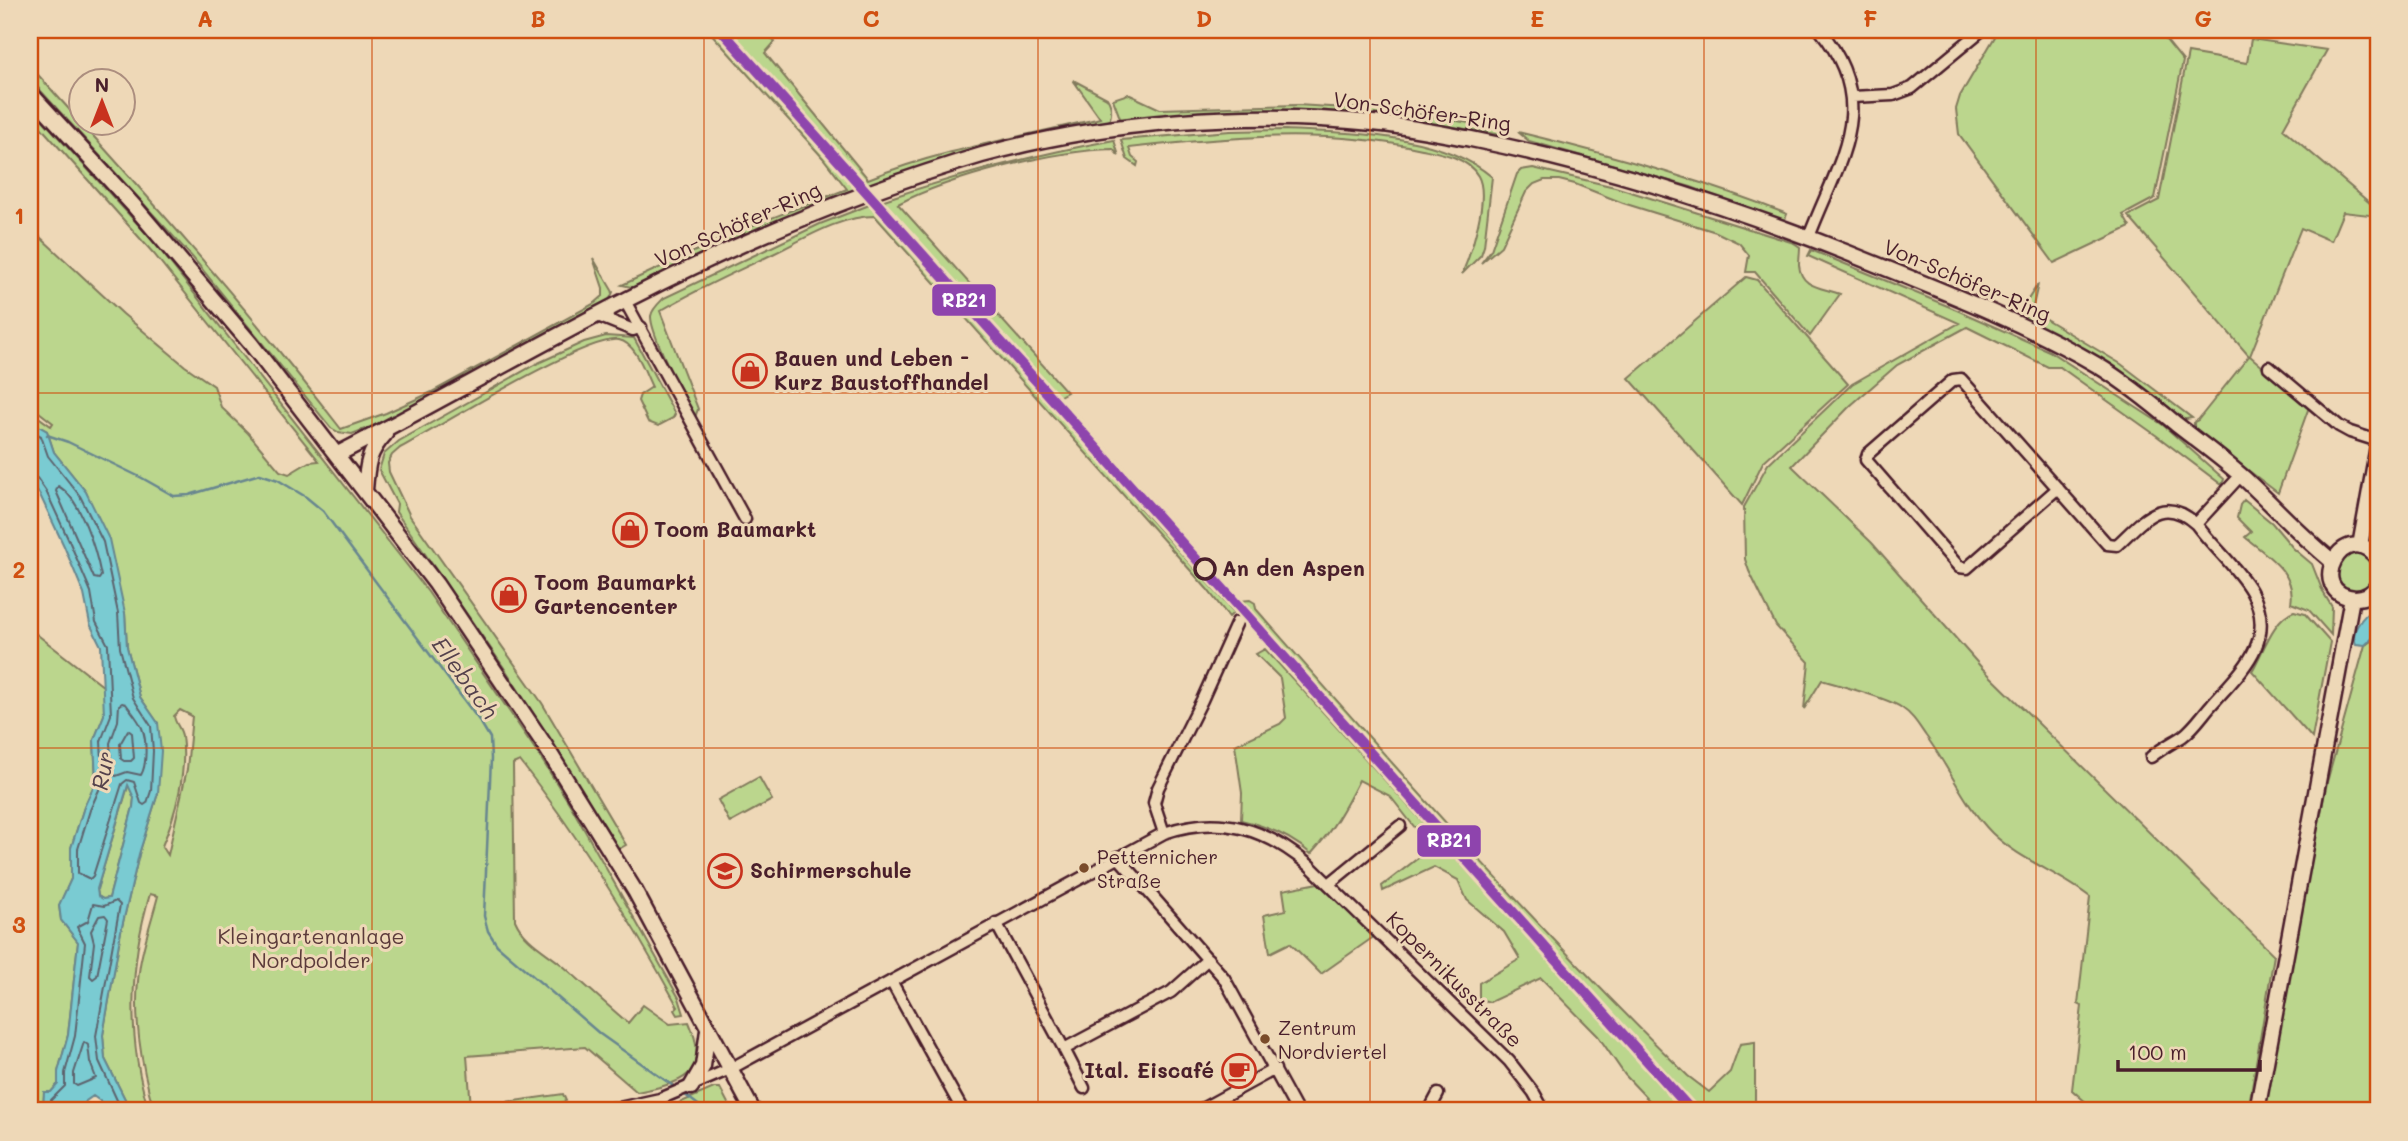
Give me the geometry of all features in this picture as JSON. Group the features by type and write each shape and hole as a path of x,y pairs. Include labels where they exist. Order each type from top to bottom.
{"main road":[{"path":"30,93 134,206 251,344 436,584 544,744 635,891 753,1111"},
{"name":"Von-Schöfer-Ring","path":"338,454 625,301 737,247 834,205 928,172 989,153 1052,139 1153,124 1320,118 1431,131 1509,146 1629,177 1809,237 2009,319 2100,367 2153,405 2241,475 2332,561"},
{"path":"365,490 373,446 391,428"},
{"path":"2360,546 2378,444"},
{"path":"2378,559 2368,549 2360,546 2344,549 2332,561 2330,577 2338,591 2352,598 2368,595 2378,585"},
{"path":"2257,1111 2352,598"},
{"path":"689,1088 703,1066 708,1030"}],"street":[{"path":"1809,237 1849,134 1852,97 1845,69 1820,30"},
{"path":"1852,97 1893,95 1912,88 1982,30"},
{"path":"625,301 745,519"},
{"path":"598,316 633,330 641,327"},
{"path":"2269,368 2339,426 2378,444"},
{"path":"2058,488 1967,568 1959,567 1866,460 1868,454 1953,380 1961,379 2058,488 2107,544 2117,545 2151,513 2165,509 2178,512 2196,524 2252,593 2259,609 2260,634 2257,648 2246,666 2184,735 2167,743 2151,757"},
{"path":"2196,524 2241,475"},
{"path":"1164,833 1154,803 1158,788 1237,622"},
{"name":"Kopernikusstraße","path":"1118,857 1164,833 1184,826 1208,824 1239,827 1261,833 1287,846 1509,1061 1534,1093 1544,1111"},
{"path":"1329,884 1400,826"},
{"path":"562,1111 619,1108 670,1096 689,1088 730,1069 1118,857 1224,978 1297,1111"},
{"path":"996,923 1084,1088"},
{"path":"1064,1049 1171,992 1208,959"},
{"path":"891,981 963,1111"},
{"path":"1198,1111 1275,1069"},
{"path":"1426,1111 1430,1109 1438,1094"}],"green space":[{"path":"708,30 715,30 859,190 707,251 636,288 622,285 743,229 847,189 823,158"},
{"path":"727,30 764,30 775,42 765,53 868,179 925,159 1100,118 1073,80 1107,98 1111,114 1107,124 867,188"},
{"path":"2003,30 2158,30 2183,61 2155,198 2123,215 2130,227 2054,263 1959,134 1956,109 1960,96 1996,35"},
{"path":"2251,39 2327,50 2283,129 2378,210 2378,216 2343,212 2331,241 2301,228 2250,356 2309,407 2278,493 2194,429 2194,422 2249,356 2128,216 2159,200 2188,53 2247,63"},
{"path":"30,66 66,106 66,119 30,79"},
{"path":"1128,94 1160,109 1297,105 1424,115 1508,130 1501,135 1379,117 1288,111 1123,120 1113,99"},
{"name":"Kleingartenanlage Nordpolder","path":"30,106 154,242 428,592 571,806 679,998 684,1014 678,1015 675,1010 678,1007 604,881 564,820 520,761 513,764 515,920 529,940 628,1023 643,1005 670,1024 689,1022 697,1054 695,1065 688,1074 667,1085 637,1092 585,1047 467,1056 471,1107 563,1094 566,1101 537,1111 154,1111 145,1075 137,1020 142,956 158,896 150,894 138,947 133,1002 137,1058 149,1111 129,1111 105,1059 103,1035 121,931 139,854 158,793 158,723 140,697 127,647 125,613 86,492 54,452 47,431 30,421 30,411 51,426 53,423 30,405 30,223 40,237 123,314 185,366 214,386 221,407 248,433 280,471 289,474 309,462 319,461 154,254 30,115","holes":["180,710 192,716 187,769 168,855 162,846 176,807 183,764 182,736 174,716"]},
{"path":"1286,130 1394,138 1447,152 1471,162 1492,177 1481,255 1462,274 1481,211 1481,185 1478,176 1467,164 1445,154 1386,142 1349,138 1276,136 1129,148 1132,157 1138,162 1137,166 1127,159 1121,140 1230,131"},
{"path":"1518,132 1654,168 1787,214 1784,222 1691,187 1529,141"},
{"path":"82,136 93,136 150,199 228,289 341,429 386,413 432,392 595,303 603,296 603,288 593,258 613,292 609,301 391,419 352,434 331,428 193,258"},
{"path":"1114,140 1119,156 1113,149 1033,160 945,184 898,204 1067,392 1058,397 881,201 996,166"},
{"path":"1533,168 1615,187 1794,243 1800,247 1799,265 1804,279 1814,286 1840,294 1810,336 1755,272 1746,272 1749,255 1739,243 1716,232 1559,180 1544,180 1534,184 1526,192 1501,246 1481,263 1491,250 1517,174 1521,170"},
{"path":"872,204 1142,503 1139,507 1234,612 1229,617 875,216 849,220 822,229 660,311 698,409 694,420 652,325 651,316 656,306 664,298 820,224"},
{"path":"1811,250 2049,351 2163,425 2224,479 2222,485 2060,367 2048,367 1967,327 1897,365 1850,406 1792,466 1872,543 1982,668 2274,955 2248,1111 2096,1111 2072,1090 2082,1006 2078,1004 2090,897 2015,851 1992,833 1974,811 1918,725 1896,704 1822,680 1804,709 1809,662 1776,626 1749,571 1745,559 1744,507 1768,464 1852,384 1959,323 1808,256"},
{"path":"1746,277 1757,280 1848,384 1763,462 1742,505 1629,378"},
{"path":"2038,284 2033,306 2044,318 2121,364 2192,418 2181,420 2023,319 2027,301"},
{"path":"606,336 634,338 675,414 673,418 658,426 648,422 638,401 640,395 652,387 639,359 625,342 602,342 545,367 477,404 400,448 388,463 389,472 410,516 542,703 626,845 619,849 507,672 396,512 397,504 379,470 384,454 399,441 536,364 584,342"},
{"path":"2244,500 2272,523 2293,548 2312,564 2332,607 2331,635 2309,610 2291,603 2292,592 2285,574 2245,537 2251,532 2237,518"},
{"path":"2356,553 2369,559 2375,572 2369,585 2356,591 2343,585 2337,572 2343,559"},
{"path":"1250,600 1468,847 1576,963 1688,1076 1709,1092 1730,1072 1740,1044 1755,1042 1755,1111 1698,1111 1239,601"},
{"path":"2294,611 2305,614 2330,642 2312,738 2252,671 2274,628"},
{"path":"30,629 104,687 104,715 94,740 96,781 84,807 71,848 71,879 59,906 61,920 78,942 68,1035 58,1072 58,1084 51,1092 44,1092 43,1111 30,1111"},
{"path":"2378,638 2378,1111 2265,1111 2327,782 2365,645"},
{"path":"1265,649 1685,1111 1659,1111 1625,1075 1598,1036 1541,978 1490,1002 1479,999 1479,983 1520,959 1504,932 1467,900 1458,880 1434,867 1383,891 1382,886 1431,848 1390,796 1359,780 1338,819 1311,854 1278,832 1241,820 1242,793 1235,745 1280,724 1286,718 1280,678 1256,654"},
{"path":"759,777 772,800 730,823 718,800"},
{"path":"129,783 134,798 133,807 109,898 103,899 98,896 97,889"},
{"path":"1318,883 1375,936 1321,974 1290,943 1270,953 1264,915 1286,910 1283,890"},
{"path":"720,1088 732,1111 675,1111 679,1103"}],"water":[{"name":"Rur","path":"30,421 47,431 54,452 86,492 109,539 125,613 127,647 140,697 158,723 161,751 158,793 139,854 121,931 103,1035 105,1059 129,1111 103,1111 100,1101 93,1096 86,1101 82,1111 43,1111 44,1092 51,1092 58,1084 58,1072 68,1035 78,942 61,920 59,905 71,879 71,848 84,807 96,781 94,740 104,715 101,646 90,624 84,594 64,546 30,479","holes":["128,785 134,798 109,898 103,899 98,896 97,889"]},
{"path":"2374,608 2378,609 2378,633 2365,645 2356,644 2356,629"}],"waterway":[{"name":"Ellebach","path":"47,435 68,442 174,496 189,495 260,474 278,480 323,511 490,738 484,916 488,931 497,945 600,1034 676,1088"},
{"name":"Ellebach","path":"684,1094 706,1111"}],"transit line":[{"name":"RB21","path":"721,30 1692,1111"}],"place":[{"name":"Bauen und Leben - Kurz Baustoffhandel","path":"750,371"},
{"name":"Toom Baumarkt","path":"630,530"},
{"name":"An den Aspen","path":"1205,569"},
{"name":"Toom Baumarkt Gartencenter","path":"509,595"},
{"name":"Petternicher Straße","path":"1084,868"},
{"name":"Schirmerschule","path":"725,871"},
{"name":"Zentrum Nordviertel","path":"1265,1039"},
{"name":"Ital. Eiscafé","path":"1239,1071"}]}
